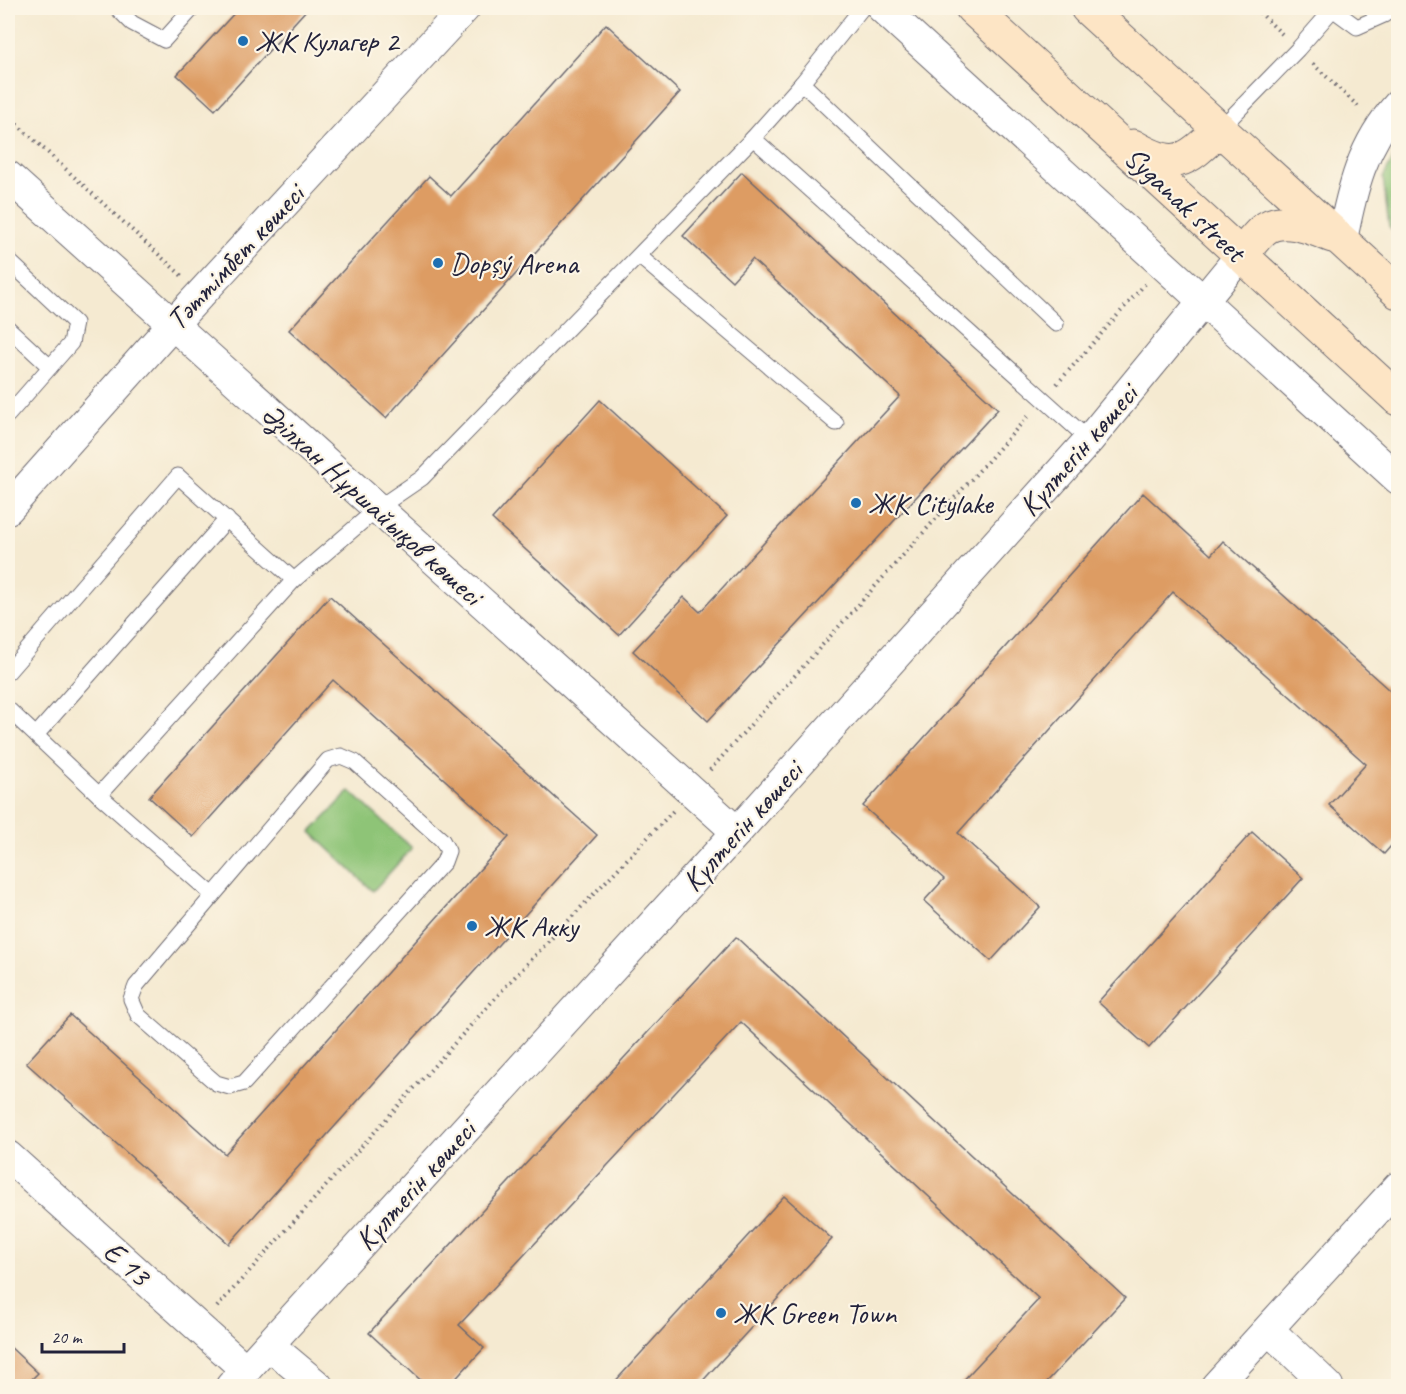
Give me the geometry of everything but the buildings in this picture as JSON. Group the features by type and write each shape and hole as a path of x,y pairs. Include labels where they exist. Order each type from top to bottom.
{"main road":[{"name":"Syganak street","path":"972,8 1398,399"},
{"path":"1087,8 1398,292"},
{"path":"1103,128 1154,158 1167,161 1191,157 1220,129"},
{"path":"1241,255 1265,228 1280,223 1308,226 1342,240"}],"street":[{"name":"Тәттімбет көшесі","path":"8,509 172,325 465,8"},
{"path":"882,8 1398,479"},
{"path":"1342,240 1354,183 1389,116"},
{"name":"Әзілхан Нұршайықов көшесі","path":"14,193 172,325 737,832"},
{"name":"Күлтегін көшесі","path":"238,1378 737,832 1089,440 1241,255"},
{"name":"E 13","path":"8,1156 198,1328 238,1378"},
{"path":"1216,1386 1398,1187"},
{"path":"1269,1330 1328,1386"},
{"path":"269,1345 318,1386"}],"lane":[{"path":"117,8 132,23 164,40 193,8"},
{"path":"99,795 294,580 378,508 422,478 639,256 753,138 802,83 862,8"},
{"path":"1220,129 1298,49 1332,8 1357,27 1384,15 1391,8"},
{"path":"802,83 1056,324"},
{"path":"753,138 1089,440"},
{"path":"639,256 836,423"},
{"path":"8,260 75,323 72,343 8,415"},
{"path":"8,328 50,367"},
{"path":"8,672 178,476 294,580"},
{"path":"36,735 226,519"},
{"path":"8,708 99,795 213,895"},
{"path":"341,756 355,762 442,840 448,851 444,862 244,1083 230,1087 216,1083 138,1015 131,999 136,986 213,895 328,760 341,756"}],"path":[{"path":"1255,8 1298,49 1389,116"},
{"path":"8,116 201,294"},
{"path":"198,1328 507,985 692,791 790,678 1149,280"}],"green space":[{"path":"1398,149 1398,236 1389,227 1383,178"},
{"path":"350,791 412,848 373,891 311,832"}],"place":[{"name":"ЖК Кулагер 2","path":"243,41"},
{"name":"Dopșý Arena","path":"438,263"},
{"name":"ЖК Citylake","path":"856,503"},
{"name":"ЖК Акку","path":"472,926"},
{"name":"ЖК Green Town","path":"721,1313"}]}
